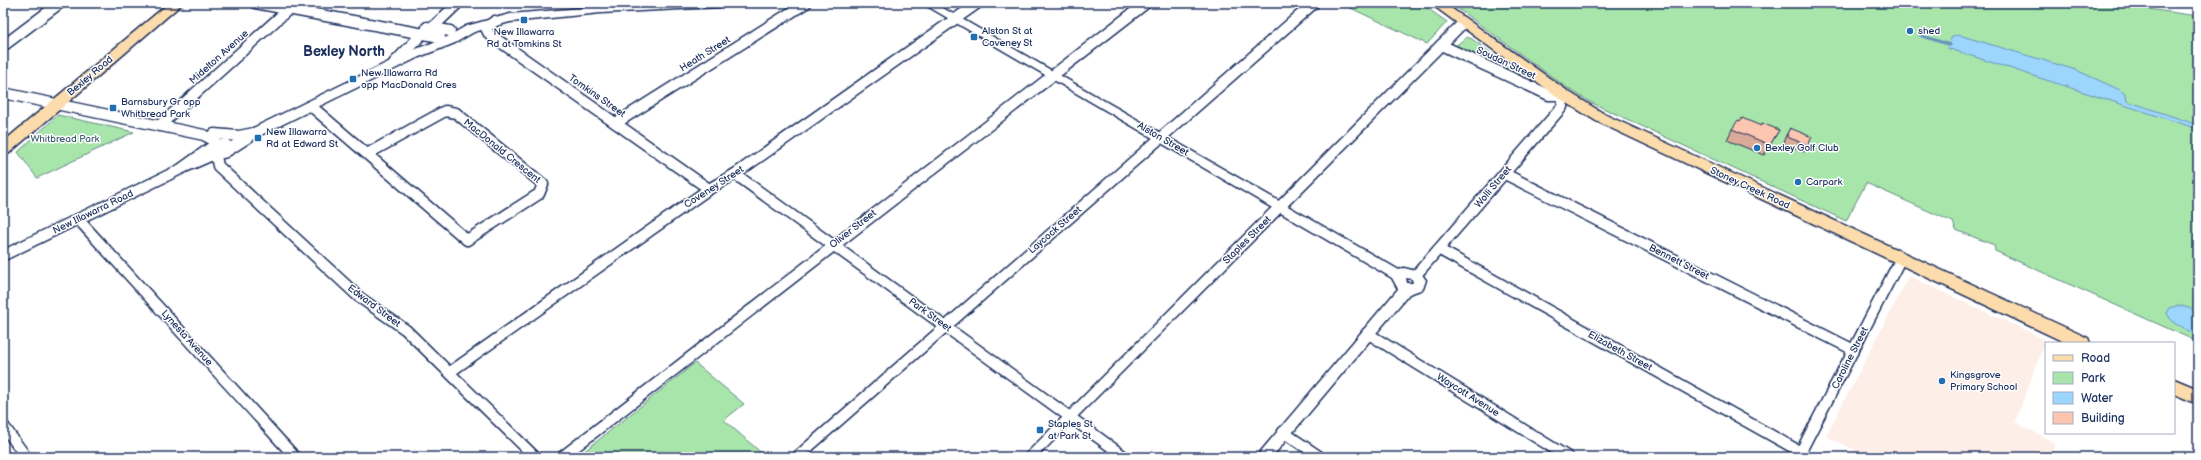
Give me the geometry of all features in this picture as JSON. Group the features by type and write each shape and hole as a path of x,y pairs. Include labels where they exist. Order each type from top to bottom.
{"main road":[{"name":"Bexley Road","path":"3,150 55,104 178,3"},
{"name":"New Illawarra Road","path":"3,256 183,168 218,149 311,106 406,58 445,35 498,17 600,8 720,3"},
{"name":"Stoney Creek Road","path":"1436,3 1564,96 1615,124 2080,342"},
{"name":"New Illawarra Road","path":"445,35 468,30 497,20 600,8"},
{"path":"2175,386 2198,397"}],"street":[{"path":"3,46 60,3"},
{"path":"255,3 291,5 445,35"},
{"path":"445,35 458,3"},
{"name":"Heath Street","path":"616,123 806,3"},
{"name":"Alston Street","path":"926,3 1281,206 1399,276"},
{"name":"Coveney Street","path":"450,372 709,189 735,174 978,3"},
{"name":"Oliver Street","path":"562,457 1146,3"},
{"name":"Laycock Street","path":"797,457 1314,3"},
{"path":"291,5 423,33 445,35"},
{"name":"Midelton Avenue","path":"159,126 291,5"},
{"name":"Tomkins Street","path":"497,20 486,28 489,34 709,189"},
{"name":"Staples Street","path":"1030,457 1463,23"},
{"path":"388,67 400,58 423,33"},
{"name":"Soudan Street","path":"1442,45 1549,95 1564,96"},
{"path":"3,93 159,126"},
{"name":"Wolli Street","path":"1416,275 1440,250 1562,107 1564,96"},
{"name":"MacDonald Crescent","path":"311,106 366,154 466,240 539,194 544,184 456,113 445,111 433,115 366,154"},
{"name":"Edward Street","path":"159,126 204,135 215,140 218,149 359,297 406,330 535,457"},
{"path":"218,149 239,136 256,132"},
{"name":"Park Street","path":"735,174 1126,457"},
{"name":"Bennett Street","path":"1505,174 1854,350"},
{"name":"Lynesta Avenue","path":"78,219 295,457"},
{"name":"Elizabeth Street","path":"1440,250 1800,455"},
{"name":"Caroline Street","path":"1800,455 1901,258"},
{"path":"1407,272 1416,275 1420,280 1419,286 1413,289 1406,288 1400,284 1399,276 1407,272"},
{"path":"1263,457 1406,288"},
{"name":"Waycott Avenue","path":"1367,334 1568,457"},
{"path":"3,425 26,457"},
{"path":"1284,432 1320,457"}],"shaded area":[{"name":"Kingsgrove Primary School","path":"1909,276 2046,340 2015,422 2055,443 2051,457 1868,457 1826,436"}],"green space":[{"path":"1340,3 1420,3 1447,22 1427,44"},
{"path":"1450,3 2104,3 2198,16 2198,342 1995,251 1994,245 1956,230 1953,222 1866,183 1846,221 1590,102 1566,87"},
{"path":"1467,37 1472,39 1525,78 1454,47"},
{"name":"Whitbread Park","path":"58,115 134,132 37,178 18,152"},
{"path":"695,363 744,404 724,420 766,457 577,457"}],"water":[{"path":"1959,35 2076,70 2120,90 2126,95 2127,101 2198,125 2198,129 1947,48 1952,36"},
{"path":"2179,305 2198,311 2198,336 2174,323 2166,313 2169,308"}],"building":[{"path":"1742,118 1761,126 1762,123 1779,130 1770,145 1732,129 1738,120 1740,121"},
{"path":"1790,128 1812,137 1808,145 1787,137"}],"waterway":[{"path":"1920,35 1950,45"}],"place":[{"name":"New Illawarra Rd at Tomkins St","path":"524,20"},
{"name":"shed","path":"1910,31"},
{"name":"Alston St at Coveney St","path":"974,37"},
{"name":"New Illawarra Rd opp MacDonald Cres","path":"353,79"},
{"name":"Barnsbury Gr opp Whitbread Park","path":"113,108"},
{"name":"New Illawarra Rd at Edward St","path":"258,138"},
{"name":"Bexley Golf Club","path":"1757,148"},
{"name":"Carpark","path":"1798,182"},
{"name":"Kingsgrove Primary School","path":"1942,381"},
{"name":"Staples St at Park St","path":"1040,430"}],"district":[{"name":"Bexley North","path":"344,51"}]}
